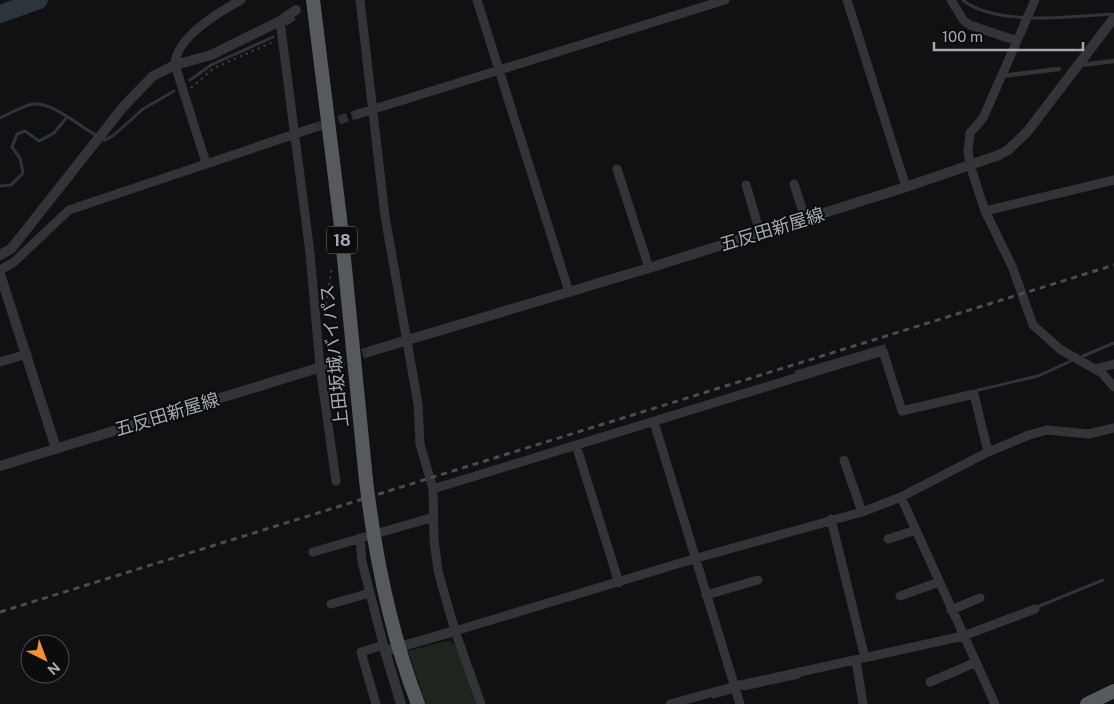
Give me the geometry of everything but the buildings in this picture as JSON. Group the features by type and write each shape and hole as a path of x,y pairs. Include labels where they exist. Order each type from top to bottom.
{"highway":[{"name":"上田坂城バイパス","path":"313,0 340,218 366,480 378,567 392,624 418,704"},
{"path":"1087,704 1114,691"}],"street":[{"path":"206,163 175,66 177,51 204,24 241,0"},
{"path":"360,0 385,216 418,404 420,444 434,489 434,540 438,571 455,632 481,704"},
{"path":"477,0 569,292"},
{"path":"358,114 372,112 725,0"},
{"path":"847,0 906,187"},
{"path":"951,0 964,21 970,25 1017,41"},
{"path":"1035,0 983,118 970,133 968,151 970,165 984,211 1012,266 1033,325 1061,350 1102,373 1114,387"},
{"path":"0,255 11,249 123,107 153,76 175,66 211,55 280,21 296,10"},
{"name":"五反田新屋線","path":"371,351 649,268 906,187 999,155 1018,142 1114,18"},
{"path":"280,21 296,134 310,253 320,367 336,481"},
{"path":"0,270 14,262 69,210 313,128"},
{"path":"617,169 649,268"},
{"path":"984,211 1114,180"},
{"path":"794,184 805,218"},
{"path":"746,185 760,232"},
{"path":"0,274 56,448"},
{"path":"434,489 883,352 902,411 974,394 988,452"},
{"path":"0,362 27,354"},
{"name":"五反田新屋線","path":"0,466 334,363"},
{"path":"1094,368 1114,364"},
{"path":"654,422 740,704"},
{"path":"376,704 361,652 455,632 696,558 862,512 901,497 988,452 1047,430 1088,434 1114,428"},
{"path":"576,445 619,583"},
{"path":"844,460 862,512"},
{"path":"901,497 974,662 995,704"},
{"path":"313,552 434,517"},
{"path":"832,519 860,659 863,704"},
{"path":"888,539 916,530"},
{"path":"360,538 362,562 384,648 401,704"},
{"path":"706,595 758,580"},
{"path":"900,596 939,582"},
{"path":"331,604 370,594"},
{"path":"951,610 980,598"},
{"path":"670,704 736,686 963,636 1035,609"},
{"path":"930,682 974,662"}],"lane":[{"path":"1078,66 1114,61"},
{"path":"1002,76 1058,69"}],"path":[{"path":"184,94 214,68 282,38"},
{"path":"325,311 333,260"}],"shaded area":[{"path":"451,641 457,648 476,704 426,704 408,651"}],"waterway":[{"path":"0,14 39,0"},
{"path":"963,0 977,8 994,14 1013,17 1056,18 1111,14"},
{"path":"287,24 294,19"},
{"path":"190,80 211,65 273,37"},
{"path":"0,118 25,106 38,104 47,106 67,116 105,140 114,135 143,109 174,91"},
{"path":"0,186 11,185 23,173 20,158 12,147 17,134 25,131 39,141 54,133 67,117"},
{"path":"1083,356 1114,343"},
{"path":"796,372 884,346"},
{"path":"978,390 1038,376 1073,360"},
{"path":"1037,607 1103,580"},
{"path":"744,689 799,677"},
{"path":"713,697 732,692"}],"tunnel":[{"path":"313,128 358,114"},
{"path":"334,363 371,351"}],"railway":[{"path":"0,612 1114,265"}]}
